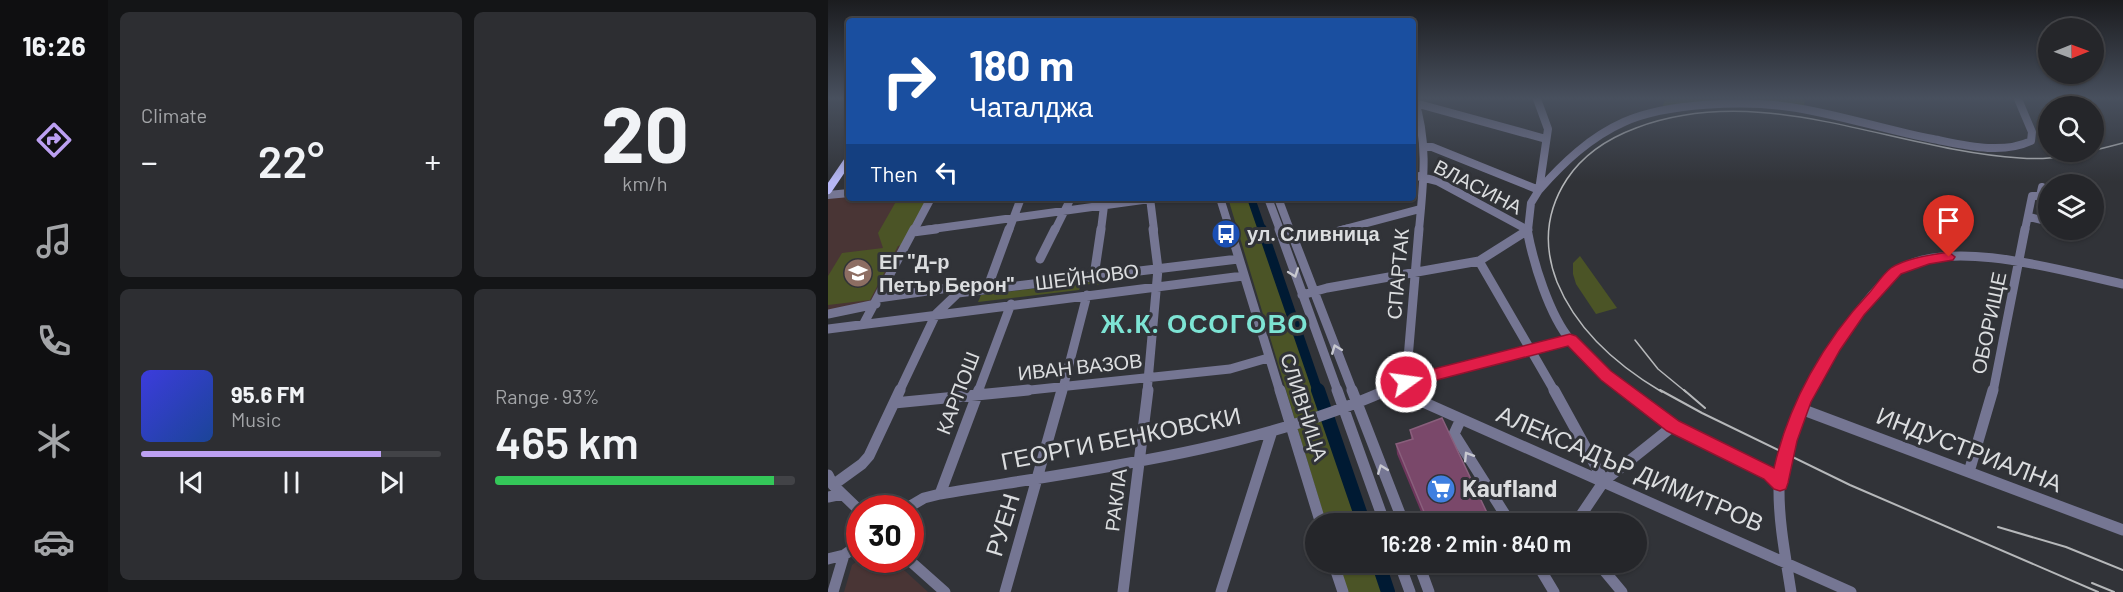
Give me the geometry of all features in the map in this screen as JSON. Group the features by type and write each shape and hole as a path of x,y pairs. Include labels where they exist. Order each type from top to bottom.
{"main road":[{"path":"828,190 846,163"}],"street":[{"name":"СПАРТАК","path":"1406,382 1424,176 1425,147 1422,127"},
{"path":"1503,127 1546,139"},
{"path":"1539,190 1546,127"},
{"path":"1616,127 1586,146 1554,174 1539,190 1531,203 1528,230 1532,255 1549,302 1570,340 1606,375 1673,426 1770,474 1780,483"},
{"path":"1877,127 1936,140 1999,149 2028,145 2032,132 2030,127"},
{"path":"1425,147 1432,147 1539,190"},
{"path":"1541,168 1554,174"},
{"name":"ВЛАСИНА","path":"1416,176 1424,176 1528,230"},
{"name":"ВЛАСИНА","path":"1416,179 1423,186"},
{"path":"828,195 846,193"},
{"name":"ОБОРИЩЕ","path":"1970,472 1989,410 2030,217 2032,196 2038,196"},
{"path":"864,323 930,201"},
{"path":"988,286 1020,201"},
{"path":"1040,259 1070,201"},
{"path":"914,232 1137,201"},
{"name":"РАКЛА","path":"1123,592 1149,378 1158,269 1150,201"},
{"name":"СЛИВНИЦА","path":"1221,201 1318,513"},
{"path":"1269,201 1340,409 1381,513"},
{"path":"1279,201 1400,513"},
{"path":"1095,276 1104,206"},
{"path":"1331,233 1420,209"},
{"path":"2030,217 2038,219"},
{"path":"1302,295 1479,261 1528,230"},
{"path":"1791,592 1786,561 1780,483 1788,441 1801,409 1835,346 1860,311 1897,271 1912,264 1941,257 1982,258 2123,284"},
{"path":"828,314 877,301 988,286 1238,259"},
{"path":"1479,261 1532,350 1604,482"},
{"name":"ШЕЙНОВО","path":"828,329 1243,276"},
{"path":"846,497 831,480 862,464 869,456 936,314 961,290"},
{"name":"РУЕН","path":"1005,592 1039,478 1087,295"},
{"name":"КАРПОШ","path":"940,494 1011,304"},
{"name":"ГЕОРГИ БЕНКОВСКИ","path":"924,498 1138,462 1272,431 1357,404 1406,382 1570,340"},
{"name":"ИВАН ВАЗОВ","path":"894,403 1230,369 1268,358"},
{"path":"1406,382 1422,402"},
{"name":"АЛЕКСАДЪР ДИМИТРОВ","path":"1391,388 1460,421 1786,561 1851,592"},
{"name":"ИНДУСТРИАЛНА","path":"1801,409 2123,530"},
{"path":"1460,421 1454,434 1504,513"},
{"path":"1583,513 1604,482 1673,426"},
{"path":"1221,592 1272,431"},
{"path":"828,497 843,494"},
{"path":"828,559 844,555"},
{"path":"833,592 844,555"},
{"path":"924,573 945,592"},
{"path":"1337,573 1343,592"},
{"path":"1403,573 1410,592"},
{"path":"1422,573 1429,592"},
{"path":"1543,573 1554,592"},
{"path":"1606,573 1622,592"}],"shaded area":[{"name":"ЕГ \"Д-р Петър Берон\"","path":"846,195 846,201 926,201 873,301 828,312 828,197"},
{"path":"850,573 907,573 928,592 844,592"}],"green space":[{"path":"896,201 926,201 903,245 898,246 870,300 828,305 828,276 842,253 883,248 878,233"},
{"path":"1229,201 1252,201 1361,513 1323,513"},
{"path":"1580,256 1617,308 1596,314 1576,284 1573,274 1573,263"},
{"path":"1141,276 1091,286 1091,284 1081,285 1079,290 978,302 981,295"},
{"path":"1341,573 1381,573 1388,592 1347,592"}],"building":[{"name":"Kaufland","path":"1442,418 1487,513 1424,513 1396,444 1413,439 1410,430"}],"waterway":[{"path":"1252,201 1262,230"},
{"path":"1262,229 1318,392"},
{"path":"1318,390 1360,513"},
{"path":"1382,573 1388,592"}],"railway":[{"path":"1641,127 1597,148 1573,170 1555,204 1548,242 1557,282 1565,300 1587,331 1615,359 1662,392"},
{"path":"1849,127 1972,152 2033,159 2059,157 2123,143"},
{"path":"1635,340 1658,369 1686,392"},
{"path":"1660,390 1850,485 2098,592"},
{"path":"1684,390 1705,408"},
{"path":"1998,527 2066,547 2123,570"},
{"path":"2092,583 2114,592"}],"place":[{"name":"ул. Сливница","path":"1226,234"},
{"name":"ЕГ \"Д-р Петър Берон\"","path":"858,273"},
{"name":"Kaufland","path":"1441,489"}],"district":[{"name":"Ж.К. ОСОГОВО","path":"1205,324"}],"route":[{"path":"1406,382 1570,340 1606,375 1641,404 1673,426 1770,474 1780,483 1788,441 1804,401 1835,346 1860,312 1901,268 1927,260 1949,257"}]}
